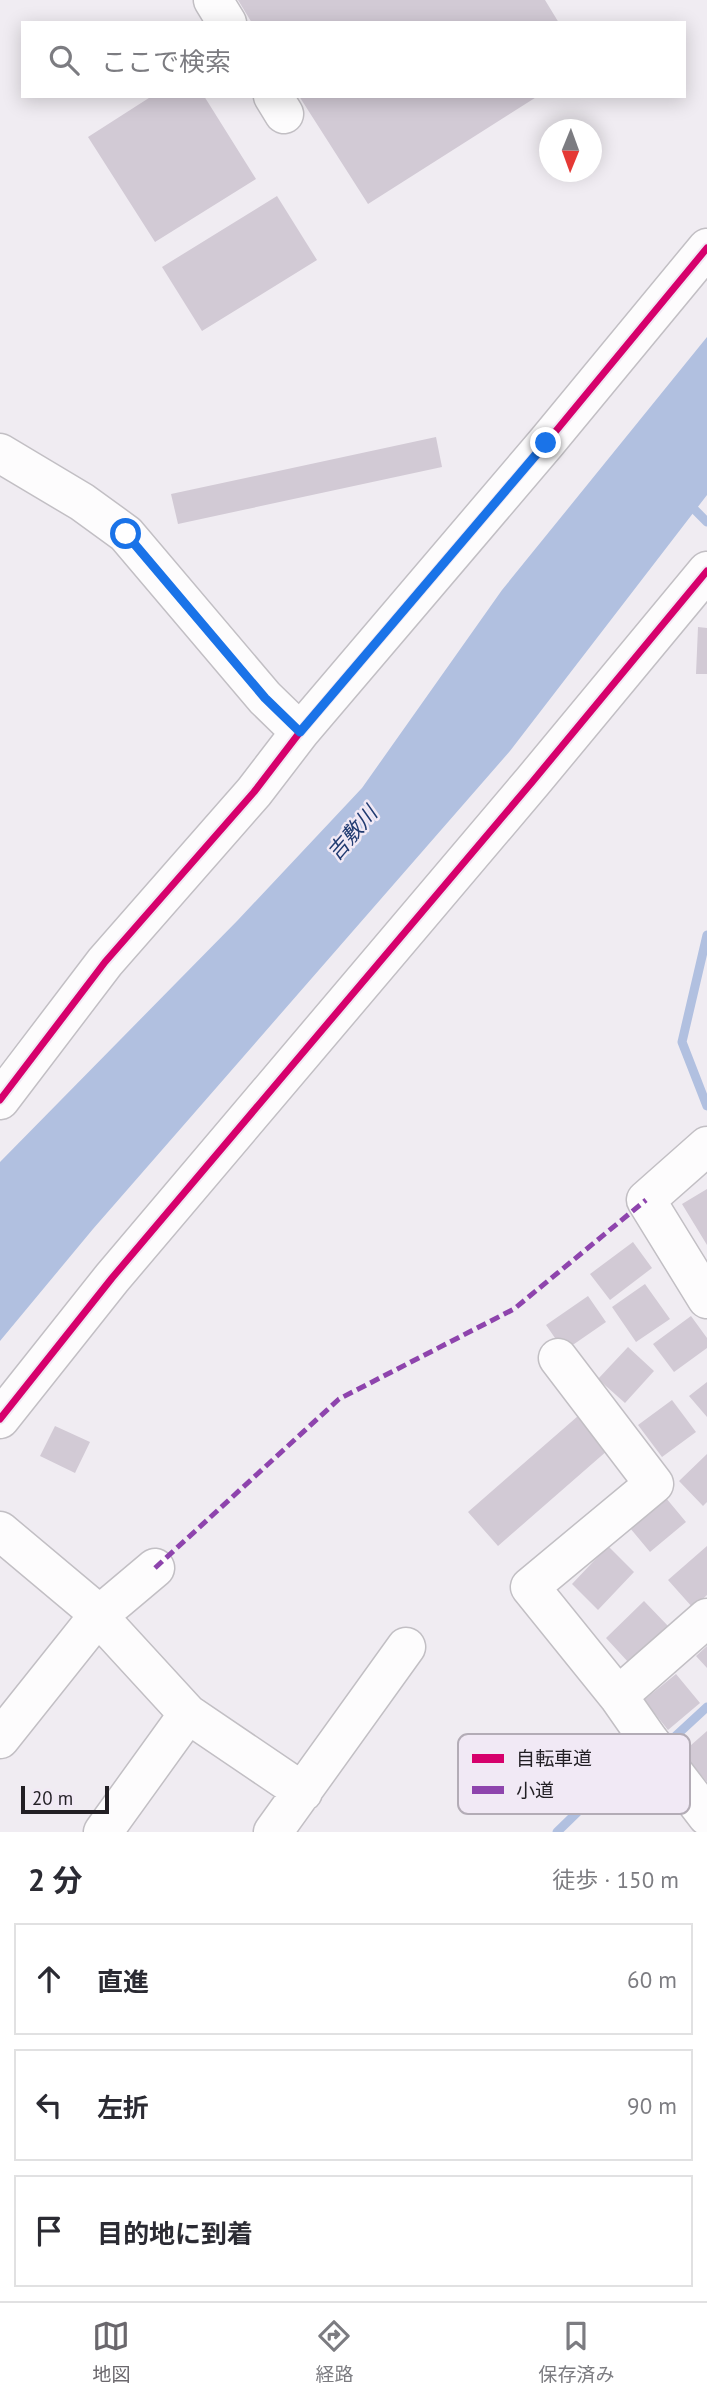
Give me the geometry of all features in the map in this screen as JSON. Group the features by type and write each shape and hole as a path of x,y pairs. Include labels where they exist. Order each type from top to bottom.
{"street":[{"path":"213,0 226,21"},
{"path":"0,1100 105,962 254,792 300,732 546,443 707,248"},
{"path":"0,453 82,502 126,534 265,698 300,732"},
{"path":"0,1419 112,1278 533,782 707,571"},
{"path":"707,1146 646,1200 707,1298"},
{"path":"558,1358 654,1484 530,1587 618,1696 645,1734"},
{"path":"0,1531 87,1604 188,1714 303,1793"},
{"path":"0,1740 97,1616 155,1567"},
{"path":"618,1696 707,1618"},
{"path":"273,1832 405,1647"},
{"path":"103,1832 188,1714"},
{"path":"690,1794 707,1816"}],"water":[{"name":"吉敷川","path":"707,337 707,495 510,751 93,1229 0,1341 0,1162 237,921 362,788 502,590"}],"building":[{"path":"238,0 545,0 558,21 251,21"},
{"path":"149,98 205,98 256,179 155,242 88,137"},
{"path":"300,98 535,98 368,204"},
{"path":"277,196 317,260 202,331 162,267"},
{"path":"436,437 442,467 178,524 171,494"},
{"path":"698,627 707,628 707,674 696,674"},
{"path":"707,1189 707,1245 682,1204"},
{"path":"633,1242 652,1268 610,1300 590,1274"},
{"path":"645,1284 670,1319 636,1342 612,1307"},
{"path":"588,1296 606,1322 564,1351 546,1325"},
{"path":"691,1316 707,1338 707,1348 674,1372 653,1344"},
{"path":"628,1347 654,1371 625,1403 598,1379"},
{"path":"707,1382 707,1417 689,1396"},
{"path":"672,1400 696,1432 662,1457 638,1425"},
{"path":"578,1416 608,1450 498,1546 468,1512"},
{"path":"55,1426 90,1442 75,1473 40,1456"},
{"path":"707,1454 707,1502 703,1506 679,1481"},
{"path":"666,1498 686,1522 650,1552 630,1528"},
{"path":"608,1546 634,1572 598,1610 572,1584"},
{"path":"707,1546 707,1595 693,1608 668,1580"},
{"path":"644,1601 669,1627 629,1663 606,1638"},
{"path":"707,1646 707,1668 696,1656"},
{"path":"676,1674 700,1703 668,1730 644,1700"},
{"path":"707,1731 707,1782 690,1762 690,1746"}],"waterway":[{"path":"688,503 707,522"},
{"path":"707,935 682,1042 707,1106"},
{"path":"678,1734 707,1707"},
{"path":"557,1832 576,1814"}],"marked path":[{"path":"155,1568 339,1399 514,1309 646,1200"}],"cycle path":[{"path":"0,1100 105,962 254,792 300,732 546,443 707,248"},
{"path":"0,1419 112,1278 707,571"}],"route":[{"path":"126,534 265,698 300,732 546,443"}]}
